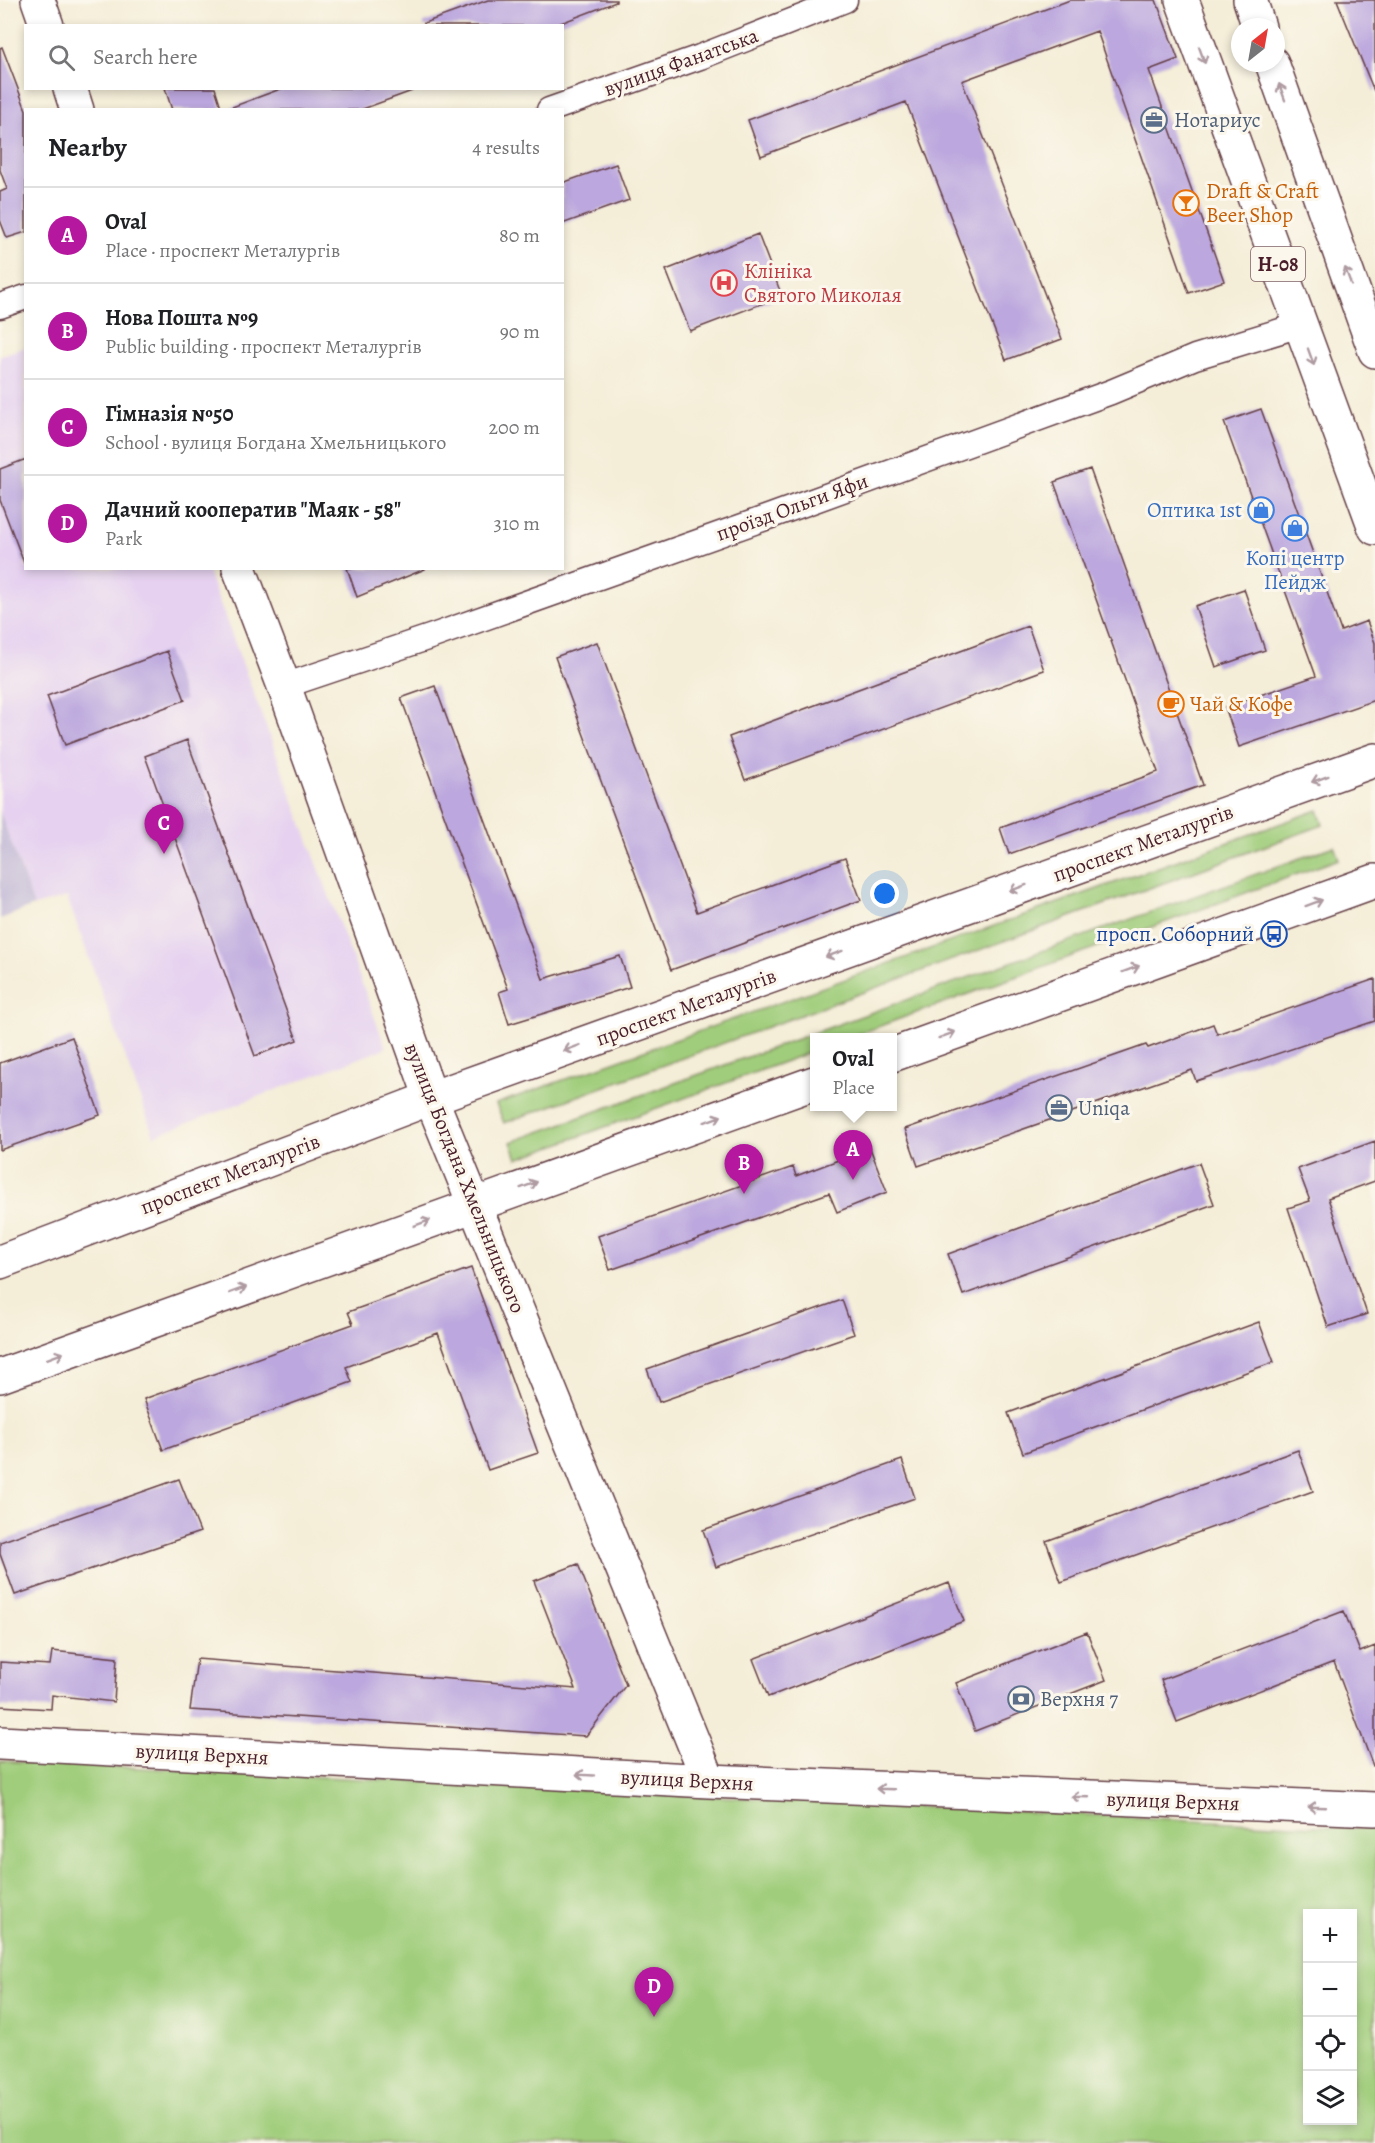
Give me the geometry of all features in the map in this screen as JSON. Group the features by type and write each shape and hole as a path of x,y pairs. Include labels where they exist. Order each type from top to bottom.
{"main road":[{"path":"38,0 47,24"},
{"name":"Н-08","path":"1182,0 1375,528"},
{"path":"1250,0 1256,18"},
{"name":"Н-08","path":"1275,72 1375,351"},
{"path":"71,90 76,108"},
{"name":"вулиця Богдана Хмельницького","path":"240,570 284,686 431,1098 709,1781"},
{"name":"проспект Металургів","path":"0,1262 431,1098 1375,760"},
{"path":"897,1053 1375,881"},
{"path":"0,1376 810,1084"},
{"name":"вулиця Верхня","path":"0,1743 709,1781 1375,1809"}],"street":[{"name":"вулиця Фанатська","path":"555,108 700,57 846,0"},
{"path":"0,306 24,298"},
{"name":"проїзд Ольги Яфи","path":"284,686 433,636 771,516 1111,392 1195,357 1300,325"}],"shaded area":[{"path":"24,347 24,570 207,570 386,1048 154,1136 67,897 34,906 0,812 0,356"},
{"path":"0,812 34,906 0,919"}],"green space":[{"path":"1318,810 1323,825 504,1123 496,1104"},
{"path":"1334,846 1339,859 861,1033 814,1033"},
{"path":"810,1034 810,1052 517,1159 511,1142"},
{"path":"0,1761 1375,1829 1375,2143 0,2143"}],"building":[{"path":"488,0 616,0 616,2 558,24 424,23"},
{"path":"1070,0 1156,0 1178,59 1149,70 1224,281 1189,293 1097,31 962,81 1062,339 1006,360 906,102 761,156 748,120"},
{"path":"1337,0 1375,0 1375,91 1374,91"},
{"path":"2,47 25,108 24,233 7,238 0,220 0,192 7,189 0,170 0,48"},
{"path":"166,90 216,90 221,108 171,108"},
{"path":"278,90 412,91 365,108 232,107"},
{"path":"616,164 629,200 564,223 564,182"},
{"name":"Клініка Святого Миколая","path":"758,234 782,296 690,331 666,270"},
{"path":"1261,409 1341,631 1367,621 1375,643 1375,700 1239,747 1225,707 1316,676 1224,422"},
{"path":"24,460 24,563 0,500 0,469"},
{"path":"1090,469 1203,785 1009,854 1000,828 1158,772 1054,482"},
{"path":"348,570 423,570 357,597"},
{"path":"1244,589 1265,650 1216,667 1195,606"},
{"path":"1028,626 1044,670 745,780 729,737"},
{"path":"597,642 697,912 845,858 861,900 671,970 555,657"},
{"path":"167,651 185,700 65,745 47,696"},
{"path":"435,686 543,979 620,956 630,987 509,1024 499,992 508,989 401,698"},
{"path":"187,740 297,1040 255,1056 145,756"},
{"path":"1375,979 1375,1021 1196,1081 1192,1070 918,1166 905,1129 1146,1045 1148,1048 1213,1024 1217,1034"},
{"path":"72,1037 100,1115 0,1150 0,1063"},
{"path":"1375,1141 1375,1181 1328,1198 1367,1314 1328,1327 1288,1208 1310,1201 1298,1169"},
{"path":"870,1148 887,1192 837,1212 829,1193 610,1270 598,1236 793,1167 796,1176"},
{"path":"1199,1163 1214,1204 963,1295 948,1254"},
{"path":"471,1268 538,1453 488,1470 438,1333 346,1367 352,1382 163,1450 144,1399 353,1324 348,1312"},
{"path":"842,1300 854,1334 659,1402 647,1369"},
{"path":"1259,1322 1274,1362 1023,1453 1008,1413"},
{"path":"1298,1450 1313,1491 1061,1582 1046,1541"},
{"path":"902,1460 915,1498 716,1567 703,1530"},
{"path":"179,1479 200,1532 15,1595 0,1554 0,1542"},
{"path":"578,1564 626,1685 586,1736 190,1710 197,1659 576,1689 534,1581"},
{"path":"949,1583 964,1621 768,1697 753,1659"},
{"path":"1344,1611 1360,1652 1375,1646 1375,1765 1373,1766 1334,1662 1177,1722 1161,1680"},
{"path":"1087,1632 1106,1680 975,1731 956,1683"},
{"path":"52,1651 117,1658 114,1702 52,1695 51,1709 0,1706 0,1662 50,1665"}],"place":[{"name":"Нотариус","path":"1154,120"},
{"name":"Draft & Craft Beer Shop","path":"1186,203"},
{"name":"Клініка Святого Миколая","path":"724,283"},
{"name":"Оптика 1st","path":"1261,510"},
{"name":"Копі центр Пейдж","path":"1295,528"},
{"name":"Чай & Кофе","path":"1171,704"},
{"name":"Гімназія №50","path":"164,854"},
{"name":"просп. Соборний","path":"1274,934"},
{"name":"Uniqa","path":"1059,1108"},
{"name":"Oval","path":"853,1180"},
{"name":"Нова Пошта №9","path":"744,1194"},
{"name":"Верхня 7","path":"1021,1699"},
{"name":"Дачний кооператив \"Маяк - 58\"","path":"654,2017"}]}
